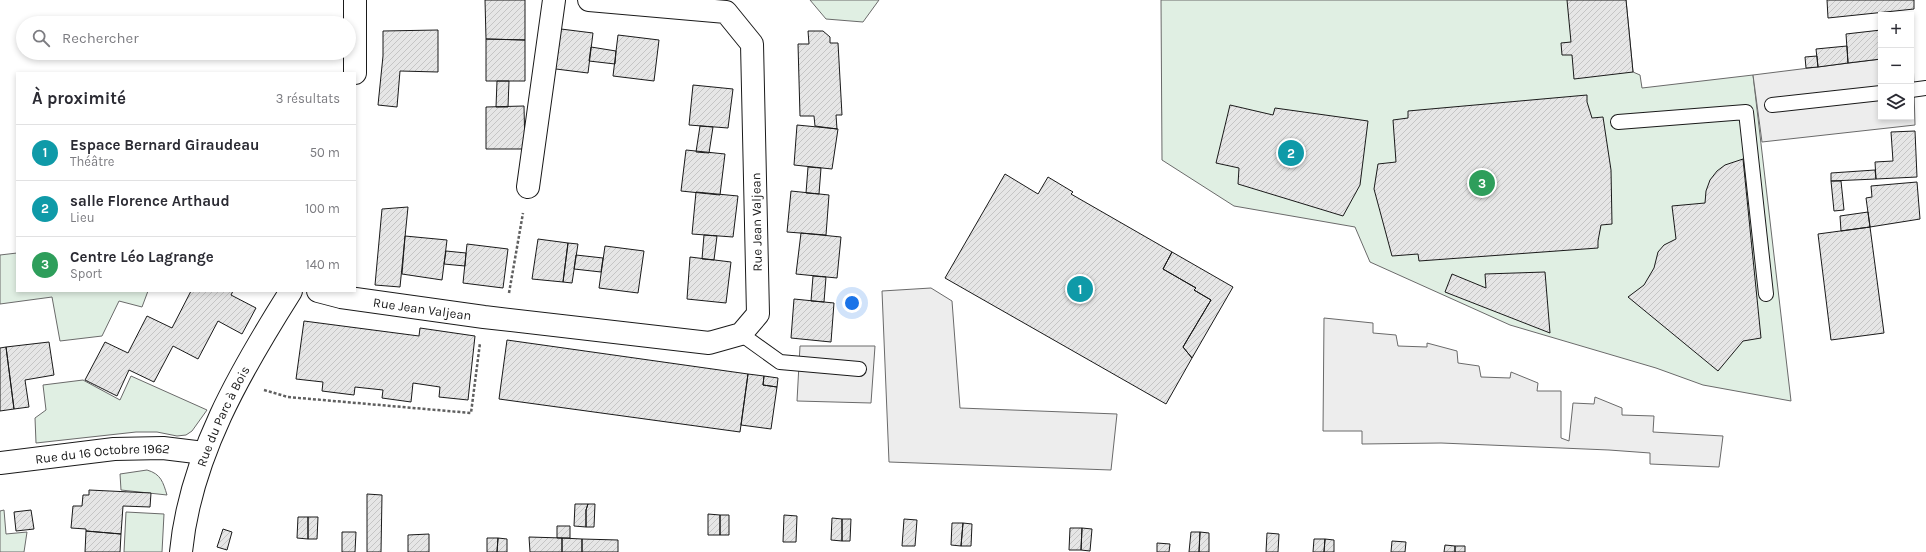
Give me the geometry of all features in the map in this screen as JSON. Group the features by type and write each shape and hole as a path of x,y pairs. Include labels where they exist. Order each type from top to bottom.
{"street":[{"path":"355,0 355,16"},
{"path":"528,187 554,0"},
{"name":"Rue Jean Valjean","path":"322,292 341,297 494,318 710,343 741,334 758,314 752,44 726,12 589,0"},
{"path":"355,60 355,72"},
{"name":"Rue du Parc à Bois","path":"181,552 183,525 204,453 219,416 268,328 290,292"},
{"name":"Rue du 16 Octobre 1962","path":"0,463 114,449 163,448 204,453"}],"lane":[{"path":"1914,90 1926,88"},
{"path":"1772,105 1878,93"},
{"path":"1618,122 1746,112 1766,294"},
{"path":"741,334 780,362 859,369"}],"path":[{"path":"238,382 288,397 471,413 528,187"}],"green space":[{"path":"810,0 879,0 863,22 826,19"},
{"path":"1161,0 1626,0 1633,72 1640,75 1642,88 1753,75 1791,401 1703,385 1656,368 1510,325 1370,262 1355,227 1234,206 1162,160"},
{"path":"16,253 16,292 148,292 142,307 119,301 102,336 60,341 52,297 0,304 0,255"},
{"path":"131,376 207,410 192,431 186,435 177,436 157,432 136,432 36,443 35,418 46,410 43,385 83,380 120,400"},
{"path":"147,470 161,479 167,495 121,490 120,474"},
{"path":"4,510 6,534 27,532 24,552 0,552 0,511"},
{"path":"126,512 164,514 162,552 124,552"}],"shaded area":[{"path":"1878,59 1878,120 1914,120 1914,90 1915,125 1762,142 1753,75"},
{"path":"931,288 952,301 960,408 1117,414 1111,470 889,462 882,291"},
{"path":"1324,318 1373,323 1373,333 1396,335 1398,346 1427,347 1427,343 1457,351 1458,363 1479,366 1481,377 1510,378 1511,372 1538,383 1537,391 1561,391 1561,438 1569,441 1573,403 1594,404 1595,397 1622,408 1622,415 1654,416 1653,432 1723,436 1719,467 1650,464 1650,453 1609,450 1441,443 1362,444 1362,431 1323,431"},
{"path":"800,346 875,346 871,403 797,401"}],"building":[{"path":"485,0 525,0 525,40 486,39"},
{"path":"1567,0 1626,0 1633,72 1574,79 1572,55 1562,55 1561,43 1571,42"},
{"path":"1827,0 1914,0 1914,9 1828,18"},
{"path":"553,28 593,33 588,73 548,68"},
{"path":"438,30 438,72 400,71 397,107 378,105 383,56 383,31"},
{"path":"1878,30 1878,59 1848,63 1846,34"},
{"path":"808,31 823,31 830,37 830,43 838,43 842,115 836,115 837,129 815,126 814,116 800,116 798,44 809,44"},
{"path":"618,35 659,40 654,81 613,76"},
{"path":"486,39 525,40 525,81 486,81"},
{"path":"1847,46 1848,63 1818,67 1816,49"},
{"path":"591,47 616,51 615,64 589,61"},
{"path":"1817,56 1818,67 1806,68 1805,57"},
{"path":"497,81 509,81 508,107 496,107"},
{"path":"693,85 733,89 728,128 689,125"},
{"path":"1587,95 1587,102 1592,118 1603,117 1611,170 1612,224 1601,225 1598,248 1419,261 1418,254 1392,256 1374,189 1378,164 1396,162 1393,120 1408,118 1408,111"},
{"path":"1230,105 1273,115 1275,108 1368,121 1360,185 1343,216 1238,184 1239,168 1216,163"},
{"path":"524,106 525,149 486,149 486,107"},
{"path":"797,125 838,129 832,169 794,165"},
{"path":"700,126 713,127 709,153 696,152"},
{"path":"1915,131 1917,177 1876,179 1875,162 1893,161 1891,132"},
{"path":"686,150 725,154 720,195 681,191"},
{"path":"1743,159 1761,338 1743,341 1718,371 1628,297 1644,285 1654,268 1658,252 1664,245 1676,239 1672,206 1705,203 1706,191 1710,180 1717,171 1725,165"},
{"path":"808,167 821,168 819,194 806,193"},
{"path":"1875,170 1876,179 1831,181 1831,173"},
{"path":"1005,174 1038,194 1048,177 1073,192 1071,194 1172,252 1163,269 1196,288 1194,290 1211,300 1183,347 1192,358 1166,404 945,278"},
{"path":"1831,181 1841,181 1844,210 1834,211"},
{"path":"1917,182 1920,219 1870,227 1866,198 1872,197 1871,186"},
{"path":"791,191 829,195 826,235 787,232"},
{"path":"696,192 738,196 733,237 692,234"},
{"path":"408,207 400,287 375,285 382,209"},
{"path":"1868,212 1870,227 1841,231 1840,216"},
{"path":"1870,227 1884,333 1831,340 1818,234"},
{"path":"801,233 841,237 837,278 796,274"},
{"path":"704,235 717,236 714,260 702,259"},
{"path":"405,236 447,240 442,280 402,274"},
{"path":"538,239 568,243 563,282 532,279"},
{"path":"568,243 578,244 572,283 563,282"},
{"path":"467,244 508,249 503,288 463,283"},
{"path":"605,246 644,251 638,293 599,288"},
{"path":"446,251 466,253 465,266 444,264"},
{"path":"1172,252 1233,287 1192,358 1183,347 1211,300 1194,290 1196,288 1163,269"},
{"path":"576,255 603,258 601,272 574,269"},
{"path":"690,257 731,262 726,303 687,299"},
{"path":"1545,272 1550,333 1445,292 1452,274 1486,288 1485,274"},
{"path":"813,276 826,277 824,302 811,301"},
{"path":"190,292 232,292 231,295 256,308 242,334 218,321 198,359 173,346 154,382 129,370 117,396 85,380 105,342 128,353 147,316 172,328"},
{"path":"794,299 834,303 831,342 791,338"},
{"path":"304,321 419,336 420,328 475,336 468,400 439,397 440,387 413,383 411,402 382,398 383,390 355,387 354,395 322,391 323,382 296,379"},
{"path":"507,340 748,374 740,432 499,399"},
{"path":"49,342 54,375 25,380 29,407 14,409 6,347"},
{"path":"6,347 14,409 0,411 0,348"},
{"path":"748,374 764,376 763,385 777,387 771,429 741,425"},
{"path":"764,376 778,378 777,387 763,385"},
{"path":"89,490 151,493 150,507 123,506 121,534 71,528 73,506 82,506 83,495 89,495"},
{"path":"367,494 382,495 381,552 367,552"},
{"path":"575,504 588,504 586,510 586,527 574,526"},
{"path":"588,504 595,504 594,527 586,527 586,510"},
{"path":"31,510 34,529 16,531 14,512"},
{"path":"708,514 720,515 720,535 708,535"},
{"path":"720,515 729,515 729,535 720,535"},
{"path":"784,515 797,516 796,542 783,542"},
{"path":"298,517 308,517 308,539 297,538"},
{"path":"308,517 318,517 317,539 308,539"},
{"path":"832,518 842,519 842,541 831,540"},
{"path":"842,519 851,519 850,541 842,541"},
{"path":"904,519 917,520 915,546 902,546"},
{"path":"952,523 963,523 961,546 951,545"},
{"path":"963,523 972,524 971,546 961,546"},
{"path":"557,526 570,526 570,538 557,538"},
{"path":"1070,528 1082,528 1081,550 1069,550"},
{"path":"1082,528 1092,529 1090,551 1081,550"},
{"path":"223,529 232,532 227,550 217,547"},
{"path":"86,531 121,534 120,552 85,552"},
{"path":"342,532 356,532 355,552 342,552"},
{"path":"1191,532 1200,532 1199,552 1189,552"},
{"path":"1200,532 1209,533 1209,552 1199,552"},
{"path":"1267,533 1279,534 1278,552 1266,552"},
{"path":"429,534 429,552 408,552 408,535"},
{"path":"529,537 562,538 562,552 530,552"},
{"path":"487,538 498,538 497,552 487,552"},
{"path":"498,538 507,539 507,552 497,552"},
{"path":"562,538 582,539 582,552 562,552"},
{"path":"582,539 618,540 618,552 582,552"},
{"path":"1314,539 1325,539 1324,552 1313,552"},
{"path":"1325,539 1334,540 1334,552 1324,552"},
{"path":"1392,541 1406,542 1405,552 1391,552"},
{"path":"1157,543 1170,544 1169,552 1157,552"},
{"path":"1445,545 1455,546 1455,552 1444,552"},
{"path":"1455,546 1465,546 1465,552 1455,552"}],"place":[{"name":"salle Florence Arthaud","path":"1291,153"},
{"name":"Centre Léo Lagrange","path":"1482,183"},
{"name":"Espace Bernard Giraudeau","path":"1080,289"}]}
